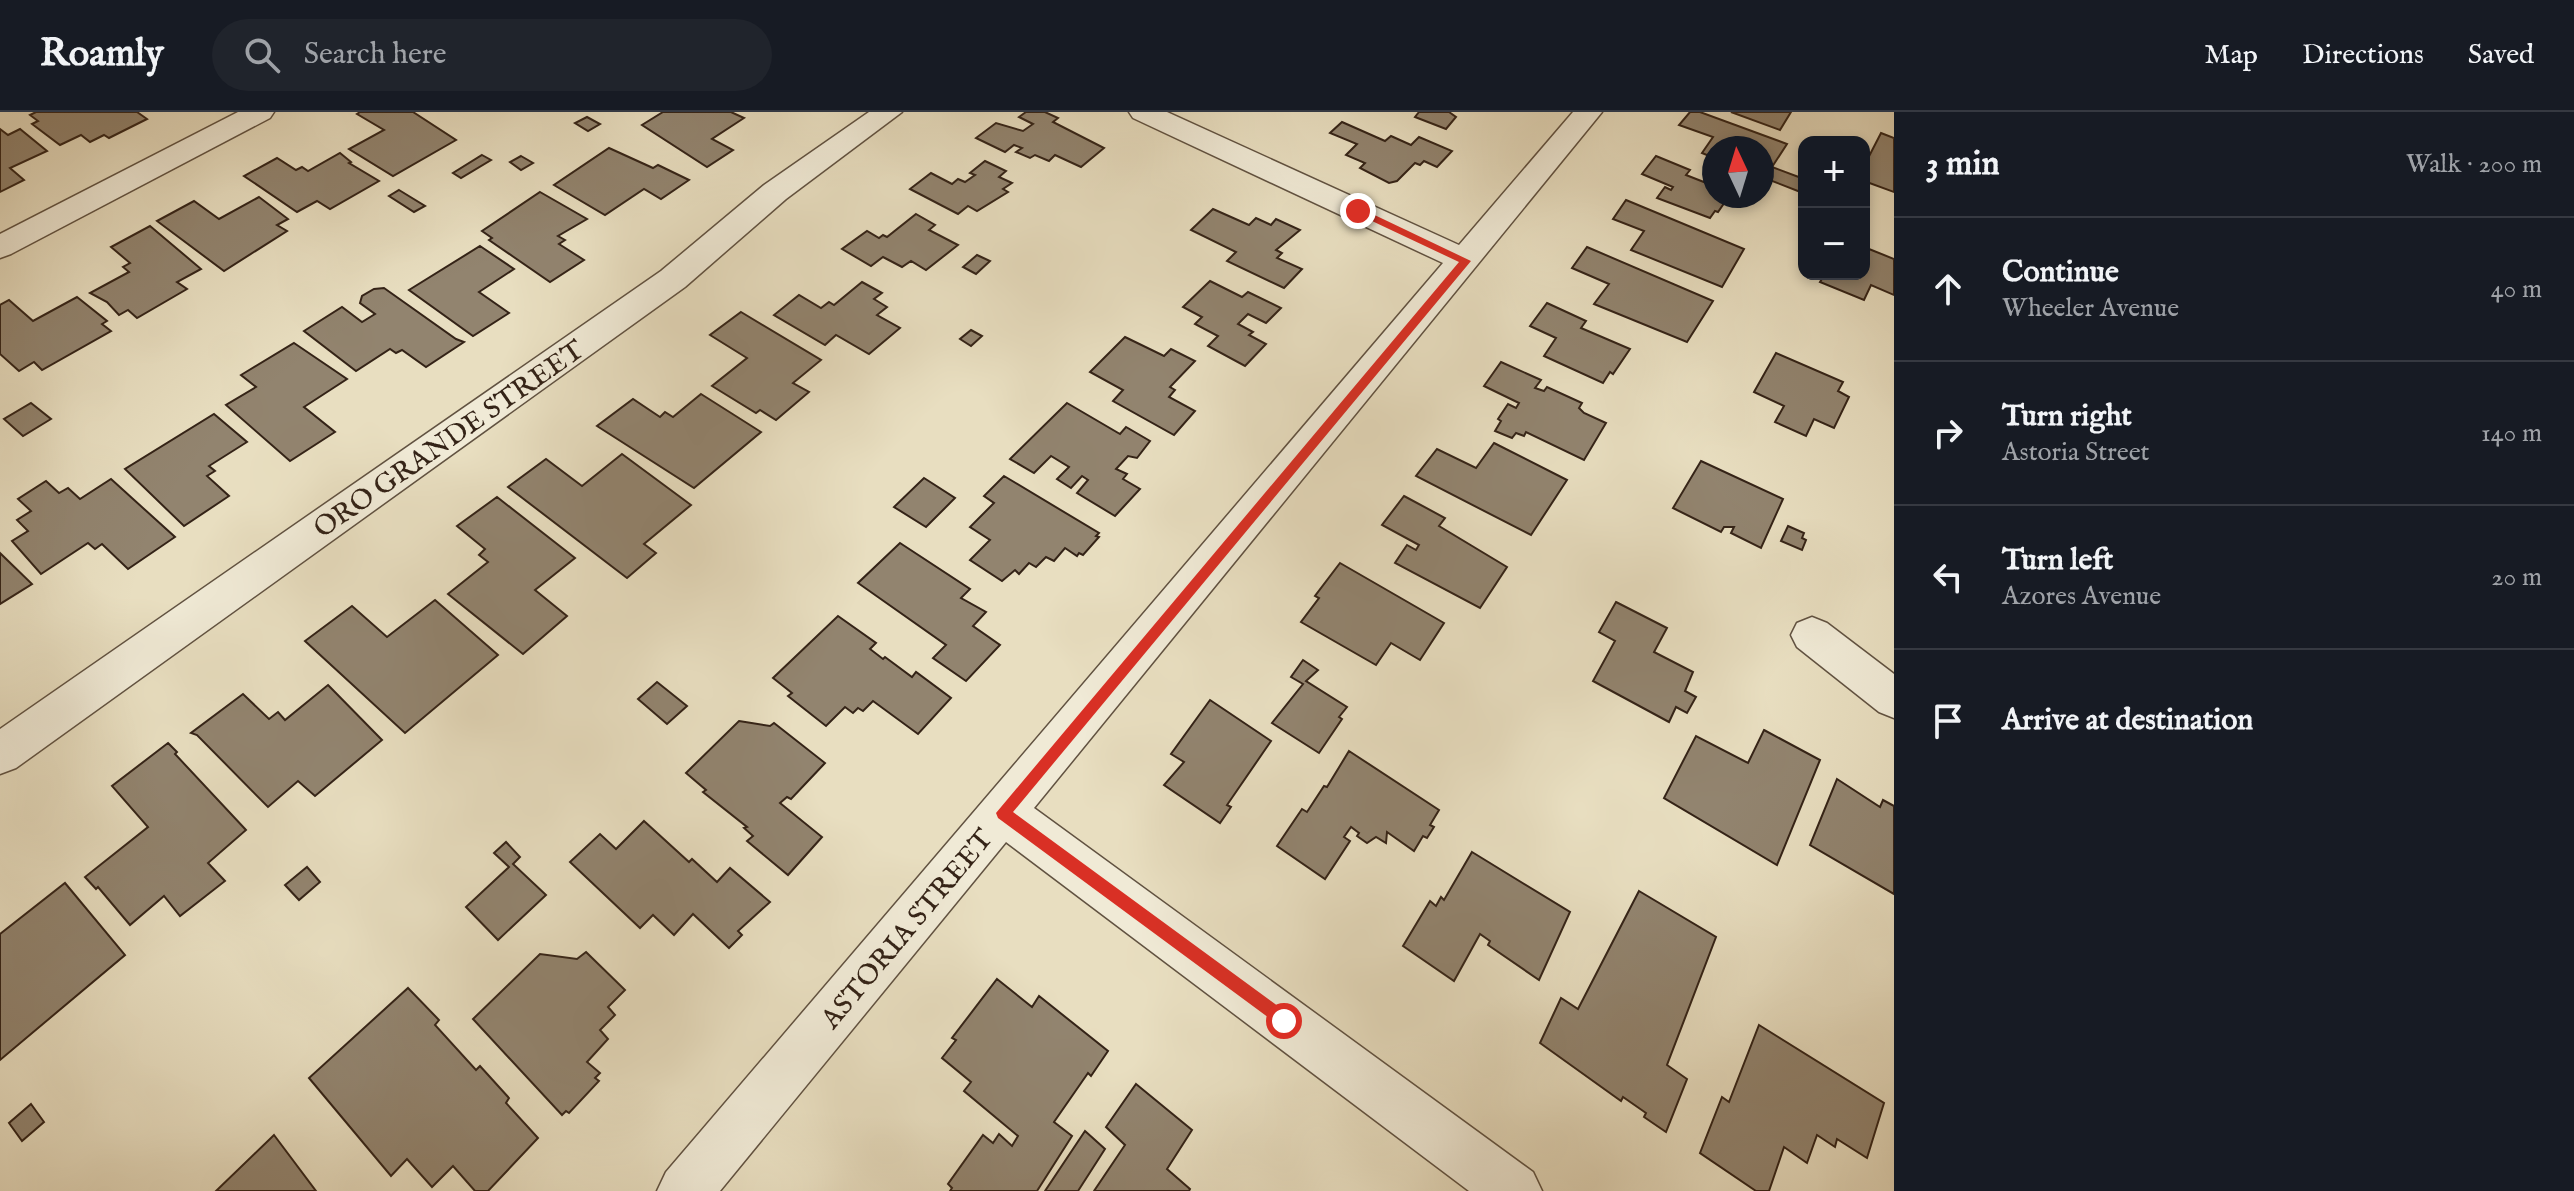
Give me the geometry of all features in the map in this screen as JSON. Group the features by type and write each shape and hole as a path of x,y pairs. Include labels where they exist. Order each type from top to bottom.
{"street":[{"path":"0,247 260,112"},
{"name":"ORO GRANDE STREET","path":"0,754 673,279 775,192 888,112"},
{"path":"1143,112 1466,261"},
{"name":"ASTORIA STREET","path":"685,1191 1588,112"},
{"path":"1812,635 1894,699"},
{"path":"1003,813 1514,1191"}],"building":[{"path":"36,112 137,112 147,119 109,138 104,135 90,142 81,135 60,145 32,124 38,121 30,115"},
{"path":"413,112 456,140 393,176 349,149 384,130 357,114"},
{"path":"663,112 731,112 744,118 712,139 733,150 707,167 642,125"},
{"path":"1026,112 1045,112 1058,118 1053,122 1104,148 1081,167 1055,155 1049,161 1035,155 1030,158 1016,152 1022,148 1014,145 1005,152 976,138 996,123 1023,131 1033,124 1019,117"},
{"path":"1419,112 1449,112 1456,117 1446,129 1415,117"},
{"path":"1690,112 1700,112 1765,136 1710,136 1679,125"},
{"path":"1731,112 1791,112 1780,130"},
{"path":"587,117 600,124 588,131 575,123"},
{"path":"1342,122 1385,141 1391,136 1411,145 1419,137 1452,151 1437,167 1424,161 1420,165 1415,163 1397,181 1389,183 1360,168 1365,163 1346,155 1357,144 1330,133"},
{"path":"0,129 8,135 20,129 47,151 10,168 24,180 0,192"},
{"path":"1881,133 1894,138 1894,192 1870,183 1870,154"},
{"path":"1774,139 1787,144 1774,164"},
{"path":"609,148 653,168 658,165 689,180 661,199 644,189 605,215 554,185"},
{"path":"340,153 349,163 379,181 330,209 317,201 297,212 244,176 277,158 296,170 302,167 308,171"},
{"path":"482,155 491,160 461,178 453,173"},
{"path":"521,156 533,163 521,170 510,162"},
{"path":"1656,156 1690,170 1686,175 1702,181 1702,208 1721,208 1710,218 1657,198 1665,187 1671,190 1673,187 1642,174"},
{"path":"985,161 1006,171 999,177 1012,183 1003,189 1008,192 977,211 968,206 958,214 910,189 931,173 952,184 958,179 965,182 975,175 970,173"},
{"path":"1774,168 1798,177 1798,191 1774,182"},
{"path":"399,190 425,206 414,212 389,196"},
{"path":"540,192 587,219 558,236 565,240 559,244 584,260 550,282 489,240 492,238 482,231"},
{"path":"259,197 288,219 277,225 287,231 224,271 157,221 194,201 219,219"},
{"path":"1626,200 1744,249 1722,287 1631,250 1644,231 1613,219"},
{"path":"1213,209 1249,225 1256,218 1271,225 1276,219 1300,230 1276,250 1282,253 1277,258 1302,269 1284,288 1227,261 1236,252 1191,230"},
{"path":"916,214 935,225 929,230 958,245 926,270 911,261 902,267 883,257 871,266 842,249 867,231 879,238 883,235 887,237"},
{"path":"150,226 201,269 177,282 187,289 137,318 128,310 119,315 107,302 90,293 129,272 123,267 130,263 111,247"},
{"path":"480,246 514,269 479,292 509,313 473,336 409,290"},
{"path":"1587,247 1713,301 1687,342 1594,304 1609,284 1572,268"},
{"path":"1870,249 1894,259 1894,295 1871,285 1864,300 1820,282 1870,280"},
{"path":"977,255 990,261 976,274 963,267"},
{"path":"1210,281 1242,297 1248,292 1281,308 1266,323 1248,314 1238,324 1253,332 1249,335 1266,344 1245,366 1208,346 1218,336 1195,324 1202,317 1183,307"},
{"path":"862,282 882,293 874,299 887,307 877,315 900,328 869,354 836,335 825,345 774,315 799,295 821,308 829,302 834,305"},
{"path":"384,288 464,342 426,367 402,350 396,353 390,349 356,371 304,331 342,307 362,322 375,314 360,303 362,296 374,289"},
{"path":"77,297 107,321 102,324 111,331 42,370 34,362 19,371 0,354 0,305 9,300 33,321"},
{"path":"1547,303 1586,321 1581,328 1630,349 1603,383 1544,356 1556,338 1530,326"},
{"path":"741,312 821,360 793,383 809,392 776,420 760,410 756,413 712,386 747,358 710,335"},
{"path":"971,330 982,336 971,346 960,339"},
{"path":"1125,337 1164,356 1171,349 1195,361 1170,387 1175,390 1169,397 1195,411 1174,435 1113,401 1123,390 1090,372"},
{"path":"294,343 347,379 304,407 335,432 290,461 226,405 256,387 241,375"},
{"path":"1776,353 1843,382 1838,391 1849,397 1834,428 1814,419 1806,436 1775,422 1784,406 1754,392"},
{"path":"1501,362 1541,380 1535,388 1544,391 1547,387 1582,403 1579,408 1584,413 1606,423 1584,460 1526,432 1524,436 1516,433 1512,438 1495,431 1501,421 1498,419 1508,404 1516,408 1519,403 1484,386"},
{"path":"701,394 761,432 694,488 597,426 633,399 660,417 665,412 673,417"},
{"path":"31,403 51,419 23,436 4,419"},
{"path":"1067,403 1120,434 1126,427 1150,441 1137,458 1128,456 1116,469 1127,474 1123,479 1140,489 1115,516 1077,493 1088,480 1082,476 1071,488 1057,479 1069,467 1051,456 1034,473 1010,459"},
{"path":"214,414 247,442 209,466 215,471 207,476 229,496 184,526 125,469"},
{"path":"1494,443 1567,480 1531,535 1416,476 1437,449 1476,468"},
{"path":"622,454 691,505 644,544 656,553 627,578 508,487 546,459 582,486"},
{"path":"1701,461 1783,499 1761,548 1731,533 1734,527 1724,527 1721,532 1673,508"},
{"path":"1004,476 1099,533 1096,536 1099,537 1083,555 1079,553 1077,556 1065,548 1054,561 1046,557 1036,567 1029,563 1019,574 1015,570 1002,581 970,560 990,540 970,527 994,503 984,496"},
{"path":"924,478 955,498 926,527 894,507"},
{"path":"111,479 175,537 128,569 102,544 95,549 88,543 41,574 12,541 28,531 17,520 31,511 18,499 46,481 59,493 68,488 80,499"},
{"path":"1404,496 1445,518 1439,526 1507,567 1480,608 1395,563 1407,545 1416,550 1419,545 1382,525"},
{"path":"497,497 575,558 535,590 567,616 523,654 448,594 488,562 479,555 485,549 457,526"},
{"path":"1788,526 1804,533 1802,538 1806,540 1802,550 1781,541"},
{"path":"900,543 970,589 961,598 986,612 973,626 1000,645 966,681 933,658 946,645 858,583"},
{"path":"0,553 32,584 0,604"},
{"path":"1340,563 1444,623 1420,660 1391,643 1376,665 1301,622 1319,598 1315,596"},
{"path":"435,600 498,655 405,733 305,641 352,606 387,637"},
{"path":"1616,602 1667,628 1654,652 1693,672 1685,691 1696,697 1687,713 1676,707 1669,722 1593,681 1615,641 1599,632"},
{"path":"838,616 876,643 870,649 883,659 885,657 912,677 916,672 951,698 918,734 873,701 863,711 858,708 853,713 845,707 826,726 788,696 792,693 773,678"},
{"path":"1303,660 1318,670 1306,681 1347,707 1319,753 1272,723 1303,684 1291,677"},
{"path":"657,682 687,706 667,724 638,699"},
{"path":"328,685 382,740 315,796 298,781 268,807 197,735 191,733 243,694 269,719 278,712 285,720"},
{"path":"1210,700 1271,741 1227,805 1231,807 1220,823 1164,785 1184,762 1171,754"},
{"path":"739,721 770,726 774,723 825,763 791,799 787,797 780,803 822,837 788,875 747,841 753,836 744,828 747,827 703,792 706,790 686,773"},
{"path":"1764,730 1820,760 1777,865 1664,798 1696,736 1748,763"},
{"path":"168,743 246,830 208,863 225,881 180,916 164,896 130,925 98,887 96,889 85,877 148,827 112,786"},
{"path":"1349,751 1439,810 1430,825 1434,827 1427,838 1423,836 1414,851 1387,832 1386,843 1376,837 1367,843 1351,827 1344,837 1350,841 1325,879 1277,846 1302,809 1307,812 1324,786 1327,787"},
{"path":"1837,779 1880,807 1883,800 1894,806 1894,894 1810,845"},
{"path":"644,821 689,862 692,859 717,882 730,868 770,902 738,931 742,935 729,948 693,914 674,935 653,915 640,928 570,862 600,834 616,849"},
{"path":"506,842 520,857 513,864 546,895 498,940 466,907 509,867 494,853"},
{"path":"1472,852 1570,912 1539,980 1488,945 1490,941 1480,934 1454,981 1403,946 1430,901 1436,906 1441,897 1444,900"},
{"path":"307,867 320,882 299,900 285,885"},
{"path":"65,883 125,955 0,1060 0,934"},
{"path":"1639,891 1716,937 1667,1065 1687,1079 1666,1132 1644,1117 1646,1113 1623,1097 1621,1101 1540,1043 1561,998 1578,1009"},
{"path":"586,952 625,990 608,1007 615,1015 600,1030 608,1039 587,1062 600,1073 595,1078 599,1081 569,1113 566,1111 562,1115 473,1019 540,954 577,959"},
{"path":"997,979 1032,1007 1039,996 1108,1051 1091,1076 1088,1073 1054,1122 1072,1136 1037,1191 950,1191 952,1188 948,1184 983,1135 993,1143 999,1134 1012,1146 1018,1136 964,1091 971,1082 942,1058 956,1040 952,1038"},
{"path":"408,988 439,1020 435,1025 476,1070 480,1066 509,1098 506,1103 538,1138 488,1191 475,1191 453,1166 432,1187 407,1159 391,1176 309,1078"},
{"path":"1759,1025 1884,1103 1867,1158 1837,1139 1835,1147 1817,1135 1807,1163 1784,1147 1769,1191 1756,1191 1700,1153 1722,1097 1729,1102"},
{"path":"1136,1084 1192,1130 1167,1169 1189,1191 1094,1191 1125,1145 1106,1127"},
{"path":"31,1104 44,1122 22,1141 9,1123"},
{"path":"1085,1131 1105,1149 1078,1191 1045,1191"},
{"path":"274,1135 316,1191 216,1191"}],"route":[{"path":"1284,1021 1003,813 1466,261 1358,211"}]}
